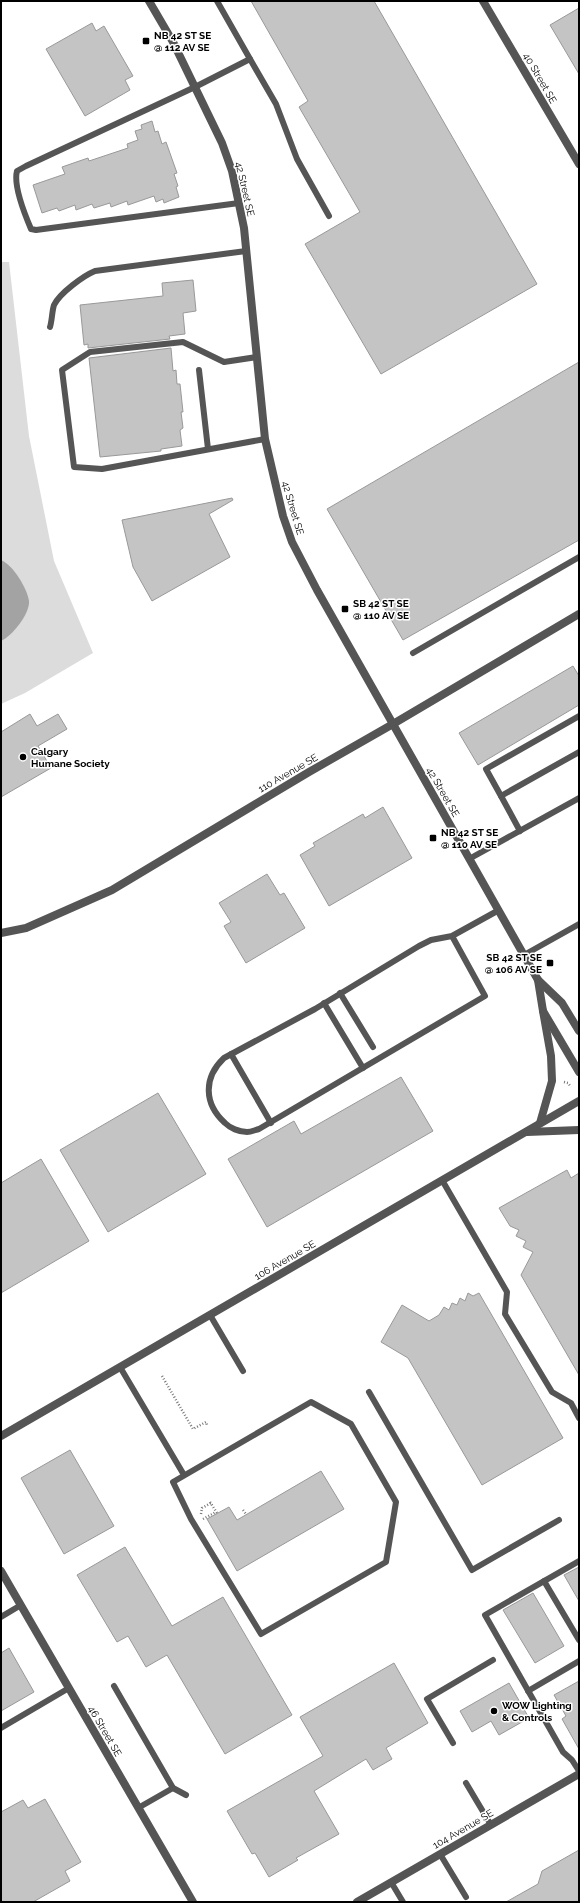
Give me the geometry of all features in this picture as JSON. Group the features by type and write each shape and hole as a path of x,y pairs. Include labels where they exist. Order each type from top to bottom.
{"street":[{"name":"42 Street SE","path":"148,1 172,42 195,87 222,143 232,171 239,204 246,251 265,439 283,516 292,542 317,590 538,980 562,1003 579,1031"},
{"name":"40 Street SE","path":"483,1 578,161"},
{"name":"110 Avenue SE","path":"1,933 26,928 112,890 309,772 579,614"},
{"name":"42 Street SE","path":"538,980 543,1011 579,1072"},
{"path":"540,1123 552,1081 551,1056 543,1011"},
{"name":"106 Avenue SE","path":"1,1436 579,1101"},
{"path":"524,1132 579,1130"},
{"name":"46 Street SE","path":"1,1571 192,1902"},
{"name":"104 Avenue SE","path":"357,1902 491,1825 579,1772"}],"lane":[{"path":"217,1 276,104 297,158 329,216"},
{"path":"239,204 36,230 31,229 28,222 15,180 17,172 26,166 195,87 250,59"},
{"path":"50,327 55,305 72,286 84,276 95,271 246,251"},
{"path":"257,357 224,362 183,342 90,352 62,370 74,467 102,469 265,439"},
{"path":"199,370 208,449"},
{"path":"413,653 579,557"},
{"path":"520,831 486,770 579,716"},
{"path":"501,796 579,752"},
{"path":"469,859 579,798"},
{"path":"452,936 485,996 259,1129 247,1132 230,1128 215,1115 208,1097 210,1080 216,1066 231,1054 324,1003 430,940 452,936 499,910"},
{"path":"524,955 579,924"},
{"path":"340,993 373,1047"},
{"path":"324,1003 364,1068"},
{"path":"231,1054 271,1123"},
{"path":"442,1180 507,1292 506,1314 552,1392 571,1403 579,1418"},
{"path":"210,1315 243,1371"},
{"path":"120,1367 184,1475"},
{"path":"368,1392 472,1570 559,1520"},
{"path":"311,1402 351,1424 396,1502 386,1562 261,1634 191,1518 173,1482 184,1475 311,1402"},
{"path":"579,1561 486,1614 563,1752 572,1760 579,1772"},
{"path":"544,1581 579,1640"},
{"path":"1,1617 21,1605"},
{"path":"453,1743 427,1699 493,1660"},
{"path":"528,1691 579,1661"},
{"path":"114,1686 173,1788 186,1795"},
{"path":"1,1728 69,1688"},
{"path":"466,1783 491,1825"},
{"path":"138,1808 173,1788"},
{"path":"440,1854 466,1897"},
{"path":"391,1882 403,1902"}],"path":[{"path":"568,1083 572,1079"},
{"path":"564,1082 568,1083 571,1087"},
{"path":"162,1376 182,1407 193,1429 206,1422 207,1425"},
{"path":"210,1502 217,1513 204,1520 200,1514 202,1508 210,1502"},
{"path":"243,1510 246,1514"}],"shaded area":[{"path":"1,262 9,262 29,436 54,561 93,653 25,693 1,704"},
{"path":"1,560 15,572 19,578 28,596 29,606 20,624 1,641"}],"building":[{"path":"251,1 374,1 537,284 381,374 305,244 360,212 299,107 308,101"},
{"path":"579,8 579,74 550,25"},
{"path":"92,23 96,31 104,26 133,76 125,80 130,90 85,116 46,49"},
{"path":"152,121 155,132 158,131 162,144 166,142 177,173 174,174 178,186 176,187 179,197 164,203 163,199 156,202 154,196 128,205 127,201 111,207 110,203 94,208 92,204 76,210 75,205 59,211 57,208 42,213 33,185 65,174 62,167 88,158 89,161 128,148 127,144 138,140 135,131 142,129 141,125"},
{"path":"193,280 196,311 183,313 185,334 169,336 170,339 88,348 88,344 84,345 80,305 163,296 162,283"},
{"path":"171,348 173,371 176,370 177,384 180,384 183,412 181,412 183,428 180,430 182,446 161,449 161,451 100,457 89,358"},
{"path":"579,362 579,540 403,640 327,509"},
{"path":"232,498 233,500 209,514 230,557 152,601 133,567 122,520"},
{"path":"573,666 579,676 579,705 478,765 459,733"},
{"name":"Calgary Humane Society","path":"30,714 37,726 58,714 67,729 38,746 51,768 1,797 1,732"},
{"path":"383,807 412,858 329,906 300,855 315,846 313,843 363,814 365,818"},
{"path":"267,874 280,895 284,893 305,928 246,963 224,926 231,922 219,903"},
{"path":"401,1077 433,1131 267,1227 228,1159 294,1121 301,1134"},
{"path":"158,1093 206,1174 108,1232 60,1150"},
{"path":"41,1159 89,1241 1,1293 1,1183"},
{"path":"567,1170 571,1178 579,1173 579,1375 521,1275 533,1252 523,1247 526,1241 516,1236 519,1230 510,1226 499,1208"},
{"path":"468,1293 473,1296 479,1293 563,1438 482,1485 408,1358 381,1342 402,1305 429,1321 439,1315 444,1307 449,1310 452,1303 457,1305 460,1298 465,1301"},
{"path":"70,1450 114,1526 64,1554 21,1478"},
{"path":"321,1471 344,1509 237,1571 207,1519 229,1507 237,1520"},
{"path":"125,1547 172,1626 223,1597 292,1715 225,1754 167,1655 146,1667 128,1636 117,1642 77,1575"},
{"path":"579,1567 579,1601 564,1575"},
{"path":"533,1593 564,1646 535,1663 503,1610"},
{"path":"9,1648 34,1692 1,1711 1,1653"},
{"path":"394,1663 428,1723 386,1748 392,1759 373,1770 366,1759 314,1791 339,1834 296,1858 298,1860 269,1877 255,1853 252,1854 227,1811 323,1756 300,1717"},
{"path":"579,1681 579,1749 562,1719 566,1716 554,1695"},
{"path":"509,1683 529,1718 499,1735 491,1721 472,1732 460,1711"},
{"path":"45,1799 81,1862 65,1871 70,1881 33,1902 1,1902 1,1812 23,1800 28,1808"},
{"path":"579,1850 579,1902 506,1902 538,1884 542,1871"}],"place":[{"name":"NB 42 ST SE @ 112 AV SE","path":"146,41"},
{"name":"SB 42 ST SE @ 110 AV SE","path":"345,609"},
{"name":"Calgary Humane Society","path":"23,757"},
{"name":"NB 42 ST SE @ 110 AV SE","path":"433,838"},
{"name":"SB 42 ST SE @ 106 AV SE","path":"550,963"},
{"name":"WOW Lighting & Controls","path":"494,1711"}]}
